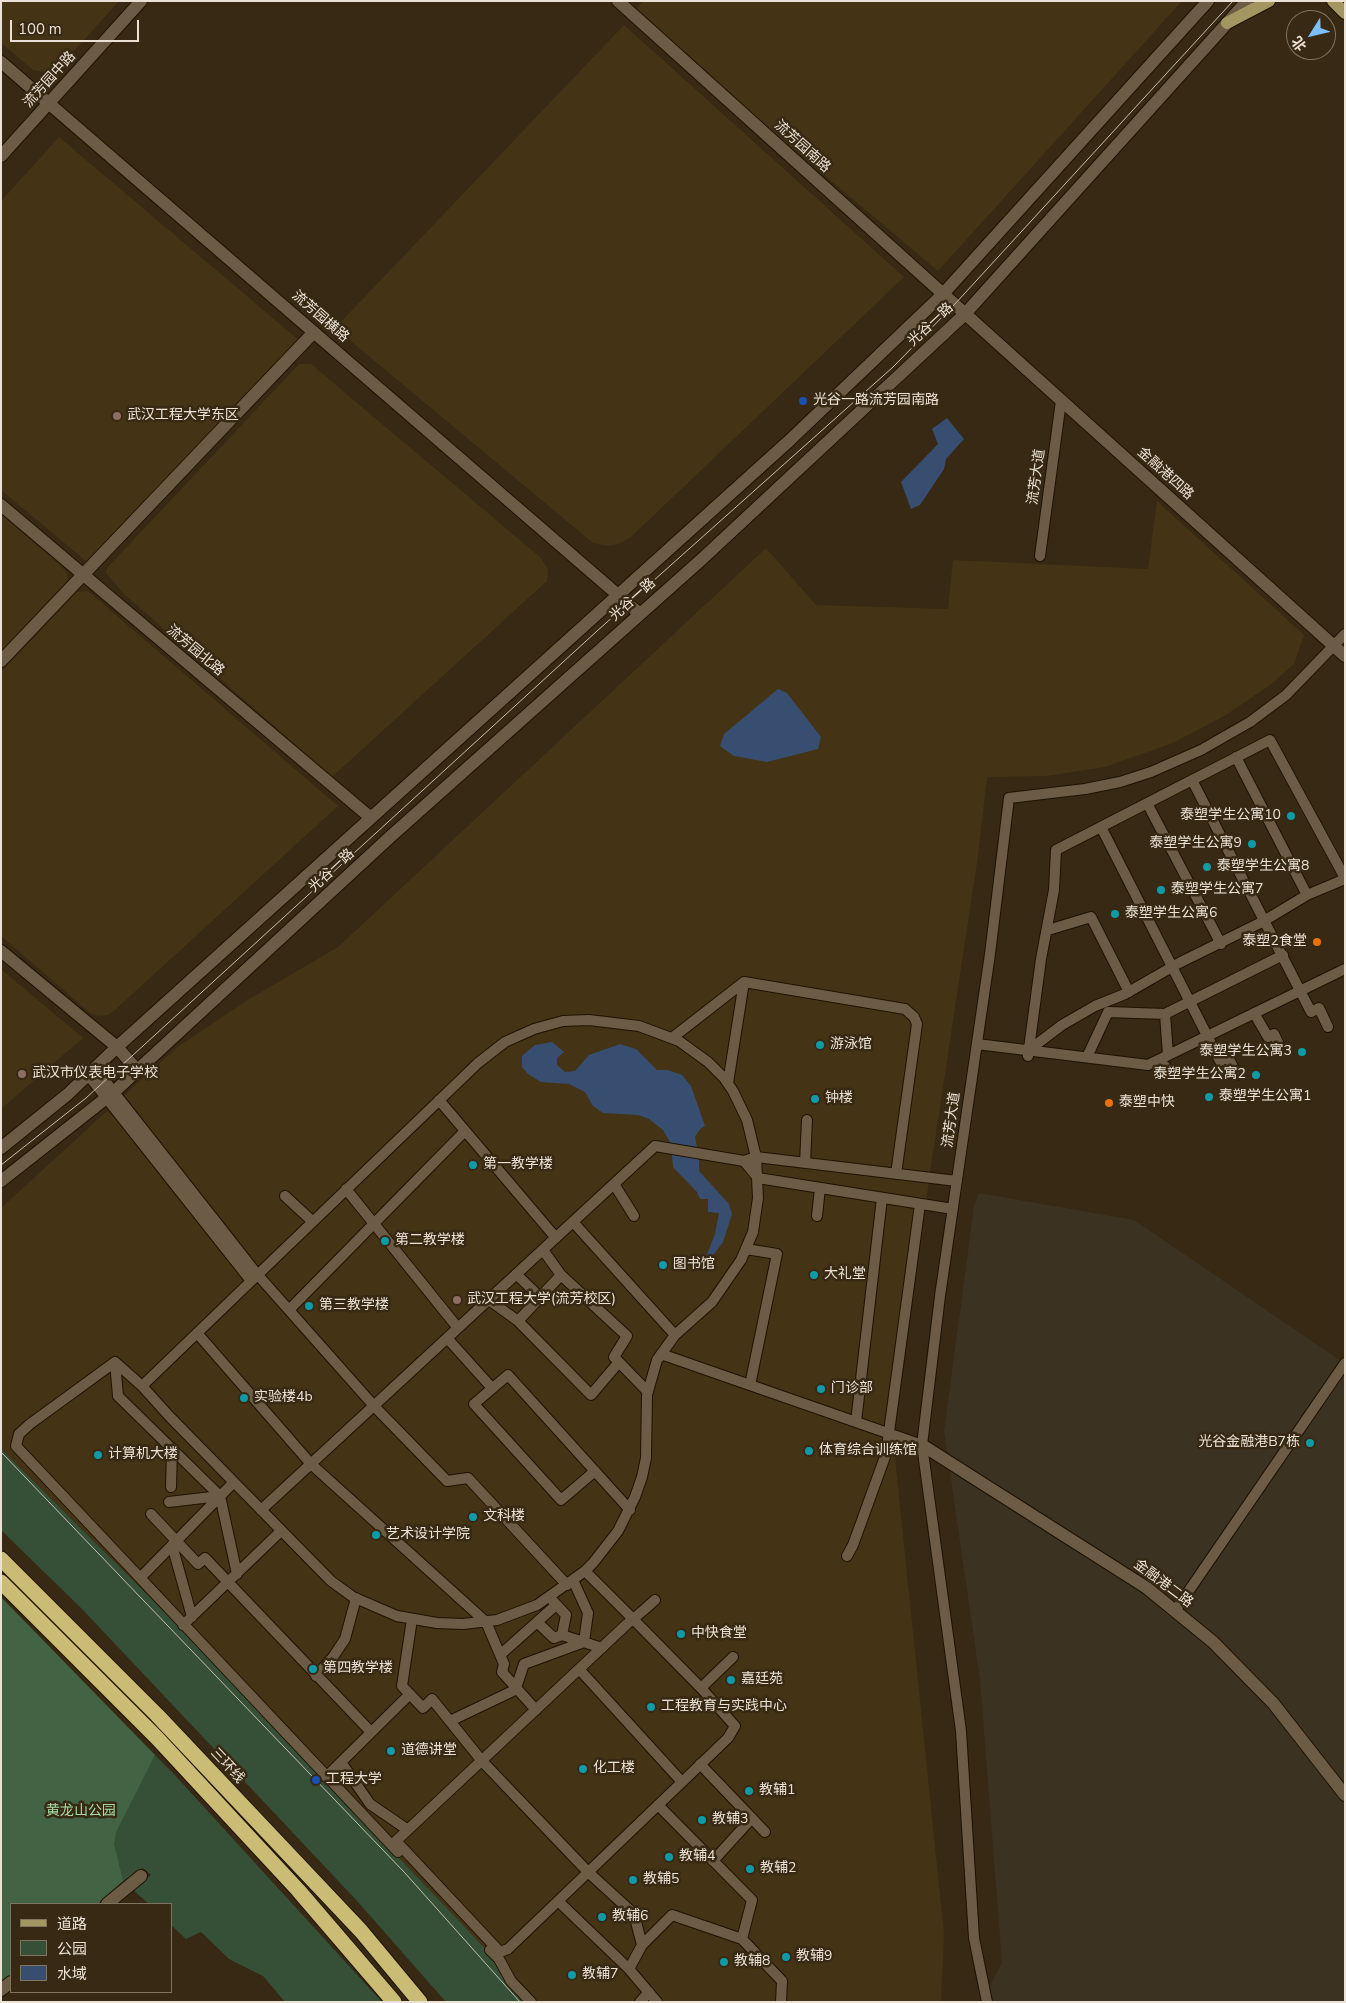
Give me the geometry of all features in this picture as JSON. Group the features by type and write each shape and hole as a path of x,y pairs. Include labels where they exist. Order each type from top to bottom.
{"highway":[{"name":"三环线","path":"1,1559 157,1714 362,1932 420,2002"},
{"path":"1,1582 157,1738 298,1890 394,2002"},
{"path":"362,1932 430,2002"}],"main road":[{"name":"流芳园中路","path":"1,156 140,1"},
{"name":"流芳园南路","path":"618,1 964,315"},
{"name":"光谷一路","path":"1,1148 92,1071 790,440 943,294 1208,1"},
{"name":"光谷一路","path":"1,1181 110,1095 390,837 702,559 964,315 1247,1"},
{"path":"1227,23 1269,1"},
{"path":"1333,1 1345,13"},
{"name":"流芳园横路","path":"1,62 640,614"},
{"name":"金融港四路","path":"964,315 1345,656"},
{"path":"1,661 314,332"},
{"name":"流芳园北路","path":"1,505 371,818"},
{"path":"1,951 117,1047 137,1070"},
{"name":"金融港二路","path":"922,1445 1147,1588 1213,1642 1274,1703 1345,1795"},
{"path":"108,1903 141,1876"}],"street":[{"name":"流芳大道","path":"1040,556 1061,401"},
{"path":"1334,646 1345,634"},
{"name":"流芳大道","path":"987,2002 974,1938 961,1731 922,1445 1009,798 1078,790 1120,782 1177,762 1228,736 1264,712 1300,682 1334,646"},
{"path":"1270,740 1345,879 1307,895 1266,920 1173,967 1129,992 1100,1003 1062,1024 1028,1053 1041,960 1048,930 1056,872 1056,850 1270,740"},
{"path":"1236,757 1307,895"},
{"path":"1192,780 1266,920 1311,1012 1319,1008 1328,1027"},
{"path":"1147,803 1221,944"},
{"path":"1101,827 1220,1061 1228,1057 1237,1075"},
{"path":"1048,930 1091,918 1129,992"},
{"path":"1087,1057 1108,1012 1165,1014 1283,955"},
{"path":"977,1044 1028,1053 1087,1057 1148,1065 1345,969"},
{"path":"744,982 812,999 905,1009 914,1017 917,1024 896,1174"},
{"path":"672,1038 744,982"},
{"path":"728,1083 744,982"},
{"path":"1254,1013 1268,1037 1274,1034 1282,1051"},
{"path":"1165,1014 1163,1057 1169,1070"},
{"path":"114,1362 142,1386 331,1581 356,1598 384,1611 412,1619 463,1624 486,1622 526,1610 550,1596 585,1571 611,1542 630,1510 642,1478 646,1458 648,1392 654,1369 661,1354 675,1335 708,1307 734,1272 746,1249 756,1215 758,1178 756,1157 747,1120 728,1083 708,1062 672,1038 639,1026 608,1021 581,1020 550,1024 505,1042 478,1063 142,1386"},
{"path":"92,1071 254,1277 289,1310 374,1406 447,1480 468,1478 570,1582 588,1613 584,1642"},
{"path":"439,1100 556,1238"},
{"path":"805,1163 807,1120"},
{"path":"289,1310 465,1131"},
{"path":"261,1510 655,1146 744,1161 756,1157 957,1181"},
{"path":"744,1161 758,1178 953,1209"},
{"path":"614,1184 634,1216"},
{"path":"816,1216 820,1188"},
{"path":"346,1189 458,1328"},
{"path":"285,1196 312,1221"},
{"path":"856,1422 882,1198"},
{"path":"847,1556 853,1545 886,1454 920,1204"},
{"path":"573,1222 675,1335"},
{"path":"746,1249 777,1254 750,1385"},
{"path":"543,1250 561,1275 627,1336 614,1357 648,1392"},
{"path":"516,1274 540,1297"},
{"path":"518,1321 561,1275"},
{"path":"489,1300 518,1321 591,1395 618,1362"},
{"path":"197,1333 311,1464 486,1622 504,1664 502,1672 536,1710"},
{"path":"447,1338 492,1388"},
{"path":"661,1354 922,1445"},
{"path":"114,1362 118,1396 220,1496 237,1574"},
{"path":"114,1362 30,1424 19,1434 16,1446 141,1577 183,1626 499,1959 511,1981 531,2002"},
{"path":"1175,1611 1345,1364"},
{"path":"595,1472 561,1500 474,1404 508,1375 630,1510"},
{"path":"170,1487 172,1449"},
{"path":"141,1577 234,1482"},
{"path":"169,1502 220,1496"},
{"path":"151,1514 174,1543 198,1564 205,1558 227,1584 372,1732"},
{"path":"183,1626 281,1531"},
{"path":"174,1543 192,1617"},
{"path":"585,1571 633,1620 701,1688 735,1726 732,1733 682,1782 508,1949 500,1952 396,1841 579,1669 602,1648 633,1620 655,1600"},
{"path":"550,1596 566,1615 562,1635"},
{"path":"316,1676 345,1639 356,1598"},
{"path":"500,1655 556,1605"},
{"path":"412,1619 402,1686 423,1708 432,1699 482,1760 588,1872 634,1914 642,1945"},
{"path":"538,1623 554,1638 562,1635 602,1648"},
{"path":"450,1721 516,1688 524,1664 584,1642"},
{"path":"701,1688 733,1657"},
{"path":"579,1669 682,1782"},
{"path":"326,1777 410,1694"},
{"path":"341,1762 370,1804 408,1830"},
{"path":"700,1764 766,1832"},
{"path":"361,1813 370,1804"},
{"path":"658,1805 752,1900 742,1939"},
{"path":"713,1860 752,1818"},
{"path":"558,1901 629,1968 657,2002"},
{"path":"629,1968 642,1945 672,1915 742,1939 782,1981 781,2002"},
{"path":"640,2002 649,1992"}],"shaded area":[{"path":"1,1 119,1 66,60 44,72 33,70 1,43"},
{"path":"643,1 1182,1 938,271 632,13"},
{"path":"624,25 904,277 631,537 621,543 608,546 593,543 335,328"},
{"name":"武汉工程大学东区","path":"59,137 300,341 93,567 1,490 1,201"},
{"path":"299,364 311,364 540,557 548,569 547,581 332,777 123,593 106,573 107,568"},
{"name":"武汉工程大学(流芳校区)","path":"1157,501 1304,635 1294,664 1270,685 1226,715 1173,743 1105,767 1047,776 987,777 978,856 931,1166 893,1438 944,1934 941,2002 536,2002 176,1623 1,1449 1,1208 176,1048 246,1001 338,947 766,548 816,605 948,609 953,560 1148,569"},
{"path":"1,514 61,566 67,573 68,580 1,651"},
{"path":"88,591 338,806 115,1010 108,1015 97,1016 90,1013 1,936 1,672 77,592"},
{"name":"武汉市仪表电子学校","path":"1,969 83,1038 1,1109"},
{"path":"979,1193 1134,1220 1344,1363 1345,1360 1345,2002 981,2002 1002,1963 980,1680 944,1431 974,1207"}],"green space":[{"path":"1,1449 176,1623 536,2002 446,2002 358,1902 201,1735 83,1610 1,1530"},
{"name":"黄龙山公园","path":"1,1597 155,1755 116,1832 114,1844 123,1881 99,1903 10,1903 10,1978 1,1985"},
{"name":"黄龙山公园","path":"1,1606 149,1766 155,1755 172,1772 382,2002 285,2002 263,1976 229,1959 201,1932 186,1939 172,1926 172,1903 148,1903 133,1890 151,1875 143,1868 92,1903 11,1903"}],"water":[{"path":"947,418 964,439 946,459 944,469 920,505 911,509 901,482 938,444 932,429"},
{"path":"778,689 787,693 821,737 818,749 767,762 734,756 720,746 724,734"},
{"path":"552,1042 564,1052 557,1058 557,1065 565,1072 575,1071 589,1055 620,1044 636,1049 657,1070 668,1070 682,1075 691,1086 705,1126 700,1129 695,1137 699,1158 699,1171 729,1204 732,1214 723,1242 714,1254 706,1257 715,1234 719,1213 708,1212 708,1199 700,1199 697,1192 673,1167 671,1144 663,1130 649,1119 638,1115 603,1113 593,1106 585,1092 569,1084 541,1082 528,1074 522,1067 522,1056 535,1045"}],"tram line":[{"path":"1,1165 86,1098 597,631 893,367 954,305 1233,1"},
{"path":"1,1452 405,1873 520,2002"}],"place":[{"name":"光谷一路流芳园南路","path":"803,401"},
{"name":"武汉工程大学东区","path":"117,416"},
{"name":"泰塑学生公寓10","path":"1291,816"},
{"name":"泰塑学生公寓9","path":"1252,844"},
{"name":"泰塑学生公寓8","path":"1207,867"},
{"name":"泰塑学生公寓7","path":"1161,890"},
{"name":"泰塑学生公寓6","path":"1115,914"},
{"name":"泰塑2食堂","path":"1317,942"},
{"name":"游泳馆","path":"820,1045"},
{"name":"泰塑学生公寓3","path":"1302,1052"},
{"name":"武汉市仪表电子学校","path":"22,1074"},
{"name":"泰塑学生公寓2","path":"1256,1075"},
{"name":"泰塑学生公寓1","path":"1209,1097"},
{"name":"钟楼","path":"815,1099"},
{"name":"泰塑中快","path":"1109,1103"},
{"name":"第一教学楼","path":"473,1165"},
{"name":"第二教学楼","path":"385,1241"},
{"name":"图书馆","path":"663,1265"},
{"name":"大礼堂","path":"814,1275"},
{"name":"武汉工程大学(流芳校区)","path":"457,1300"},
{"name":"第三教学楼","path":"309,1306"},
{"name":"门诊部","path":"821,1389"},
{"name":"实验楼4b","path":"244,1398"},
{"name":"光谷金融港B7栋","path":"1310,1443"},
{"name":"体育综合训练馆","path":"809,1451"},
{"name":"计算机大楼","path":"98,1455"},
{"name":"文科楼","path":"473,1517"},
{"name":"艺术设计学院","path":"376,1535"},
{"name":"中快食堂","path":"681,1634"},
{"name":"第四教学楼","path":"313,1669"},
{"name":"嘉廷苑","path":"731,1680"},
{"name":"工程教育与实践中心","path":"651,1707"},
{"name":"道德讲堂","path":"391,1751"},
{"name":"化工楼","path":"583,1769"},
{"name":"工程大学","path":"316,1780"},
{"name":"教辅1","path":"749,1791"},
{"name":"教辅3","path":"702,1820"},
{"name":"教辅4","path":"669,1857"},
{"name":"教辅2","path":"750,1869"},
{"name":"教辅5","path":"633,1880"},
{"name":"教辅6","path":"602,1917"},
{"name":"教辅9","path":"786,1957"},
{"name":"教辅8","path":"724,1962"},
{"name":"教辅7","path":"572,1975"}]}
